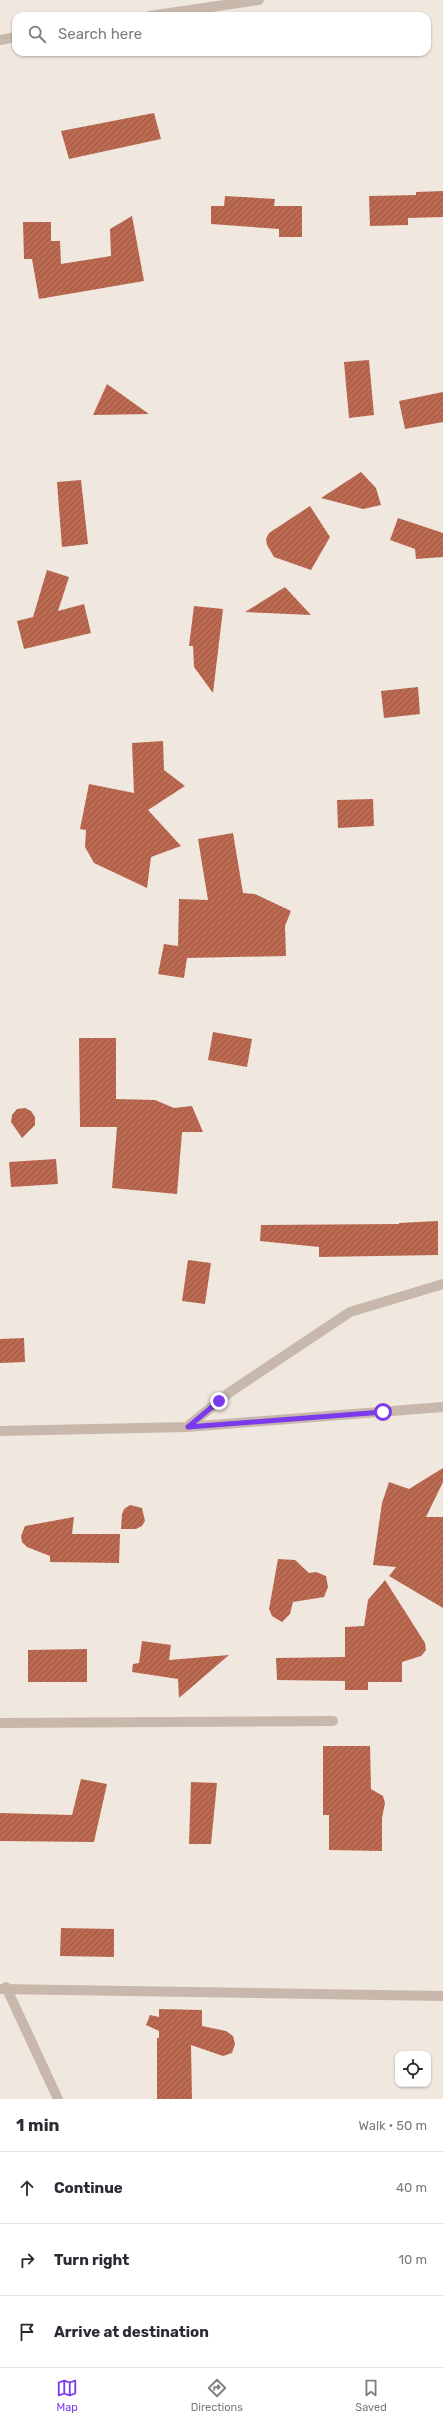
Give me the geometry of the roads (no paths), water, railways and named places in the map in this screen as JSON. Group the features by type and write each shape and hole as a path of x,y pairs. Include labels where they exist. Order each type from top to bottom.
{"street":[{"path":"176,12 259,0"},
{"path":"0,40 12,38"},
{"path":"188,1427 230,1392 350,1312 443,1284"},
{"path":"0,1431 188,1427 443,1407"},
{"path":"0,1723 332,1721"},
{"path":"58,2099 3,1988 443,1996"}]}
